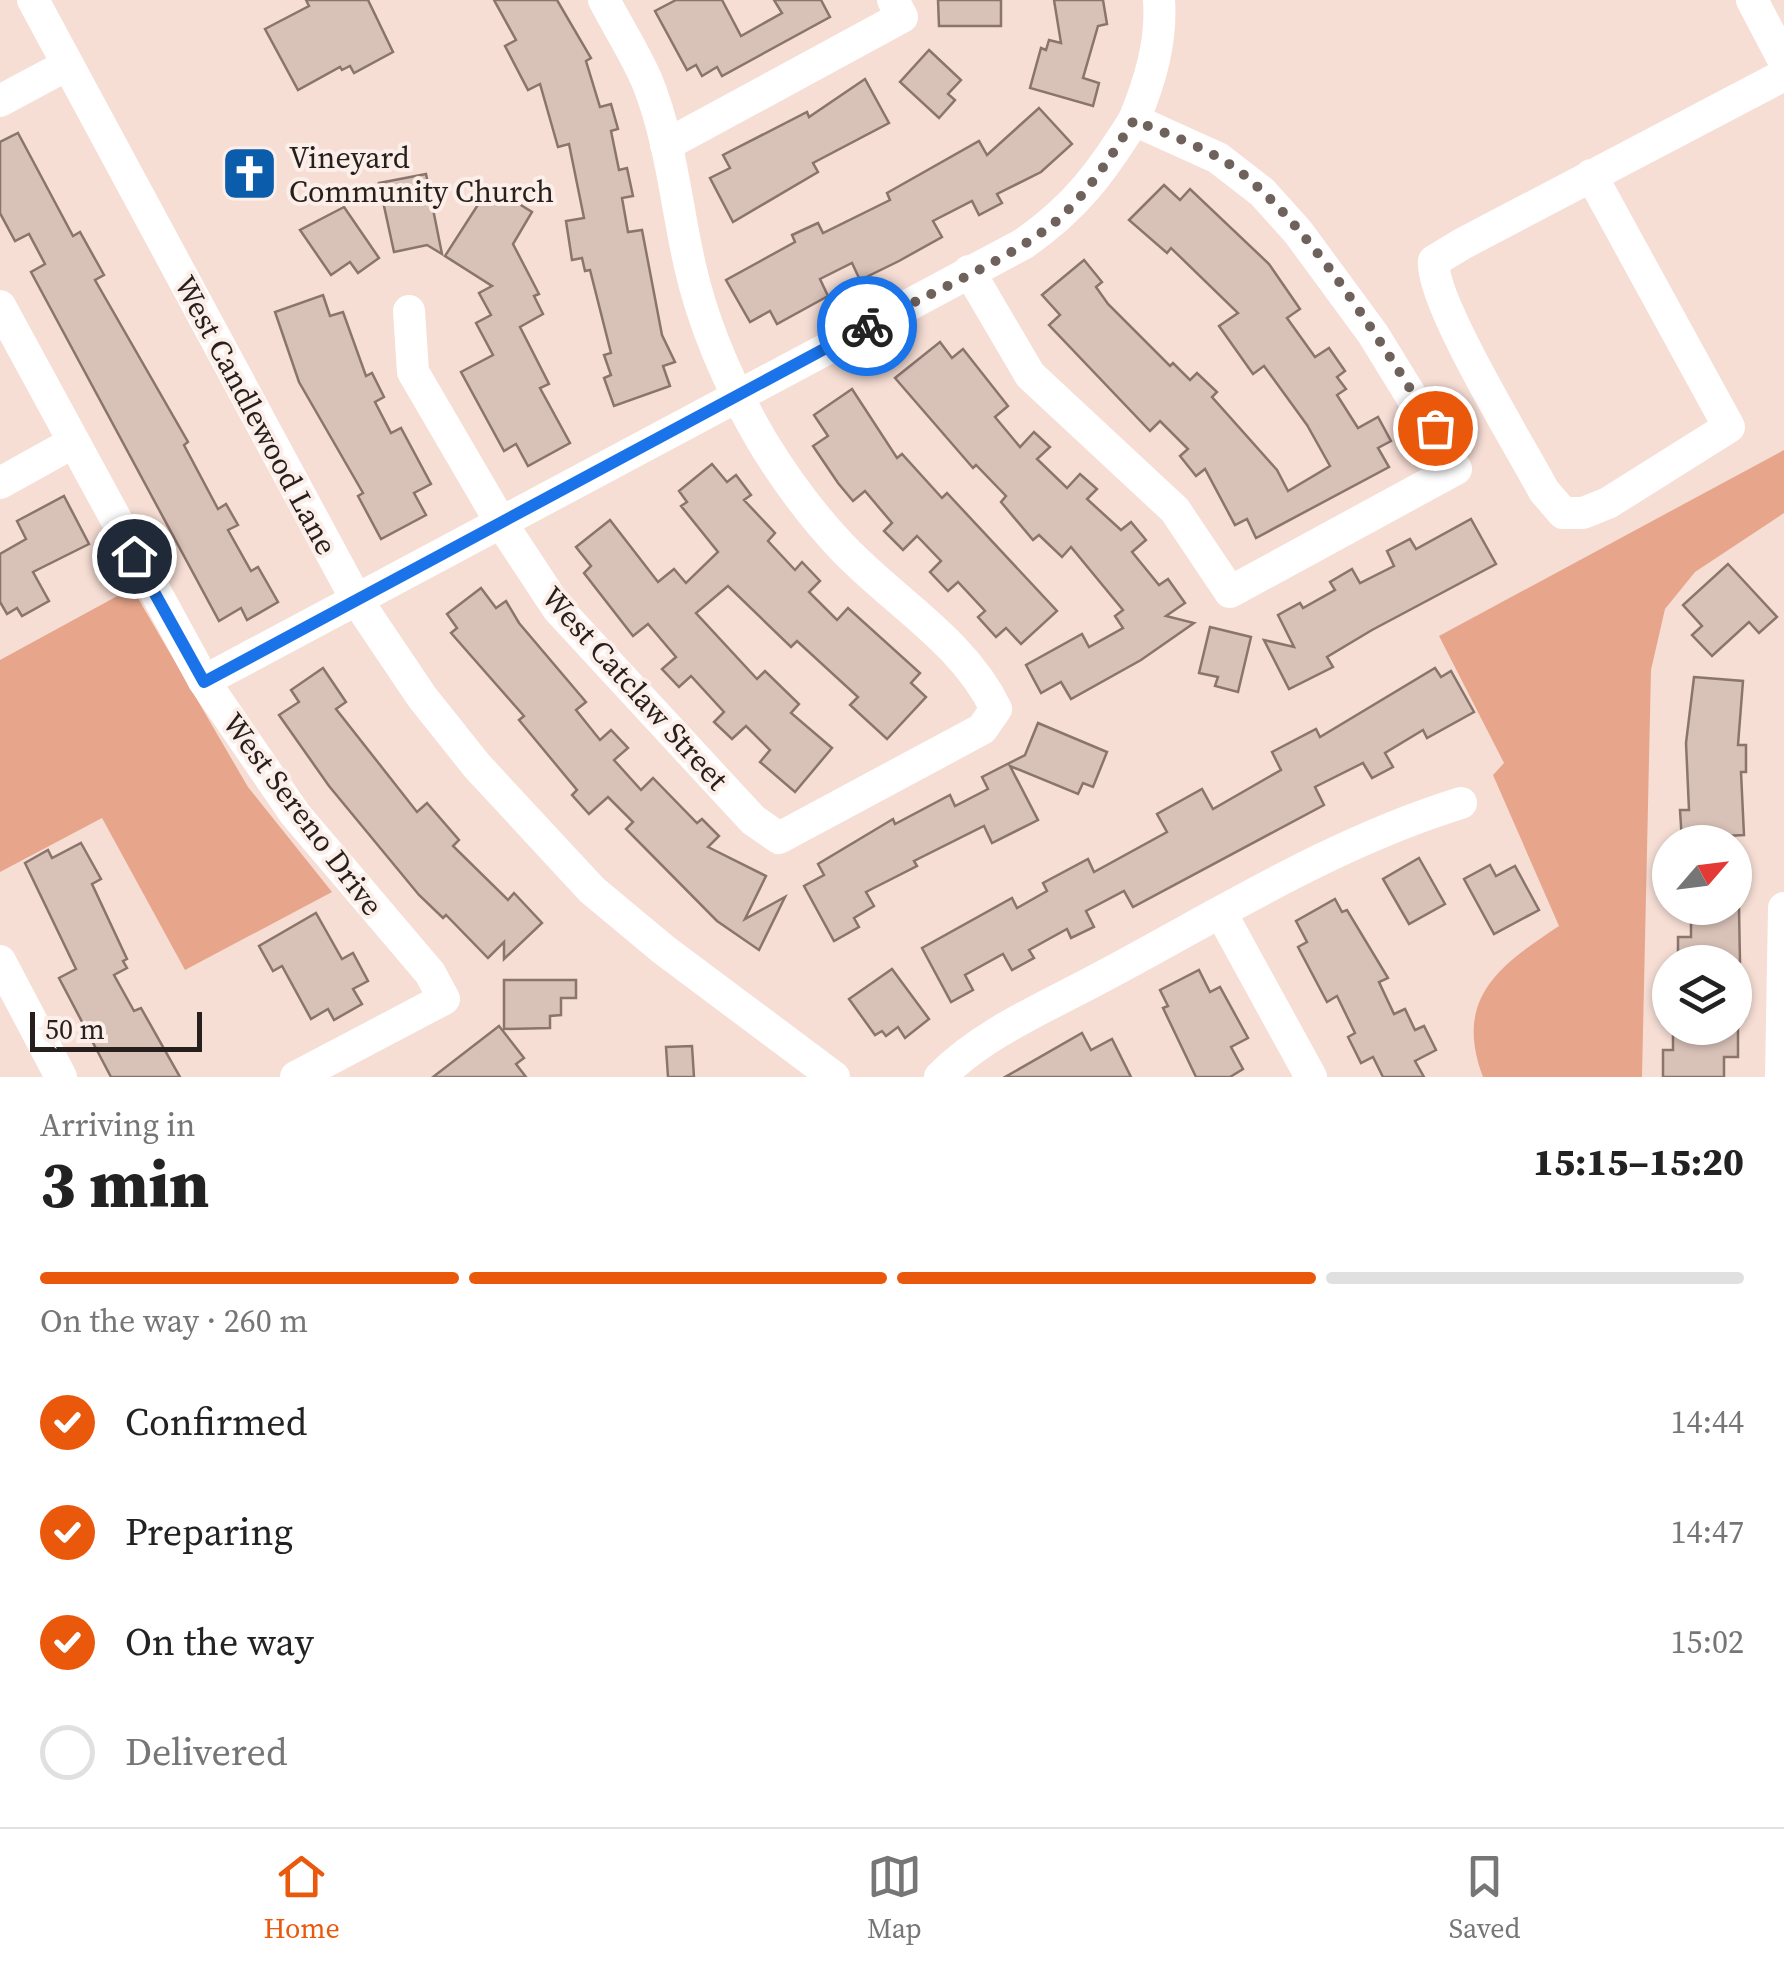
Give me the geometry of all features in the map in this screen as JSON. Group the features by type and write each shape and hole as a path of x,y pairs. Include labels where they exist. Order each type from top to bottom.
{"street":[{"name":"West Candlewood Lane","path":"33,0 356,599 422,698 477,766 592,890 664,950 834,1077"},
{"path":"604,0 646,81 666,145 690,269 711,338 738,396"},
{"path":"204,682 1023,244 1062,216 1099,175 1134,120 1149,83 1161,24 1159,0"},
{"path":"1752,0 1784,61"},
{"path":"666,145 897,8"},
{"path":"0,101 67,65"},
{"path":"1590,175 1729,427 1608,503 1583,512 1563,513 1544,491 1432,276 1434,261 1590,175 1784,75"},
{"path":"969,271 1030,375 1175,510 1230,592 1456,469 1373,334 1298,232 1262,192 1218,158 1134,120"},
{"name":"West Sereno Drive","path":"0,306 204,682 295,814 430,973 444,1000 296,1077"},
{"name":"West Catclaw Street","path":"409,312 413,372 500,521 558,609 753,820 779,838 982,729 996,709 984,684 930,627 840,546 796,491 738,396"},
{"path":"0,482 74,442"},
{"path":"940,1077 993,1036 1221,913 1398,822 1461,802"},
{"path":"1782,1077 1784,908"},
{"path":"1221,913 1311,1077"},
{"path":"0,961 61,1077"}],"shaded area":[{"path":"1784,450 1784,513 1695,572 1665,609 1651,670 1642,1077 1483,1077 1475,1049 1478,1005 1501,970 1559,926 1493,775 1504,763 1439,636"},
{"path":"132,588 248,787 332,892 185,970 102,818 0,872 0,660"}],"building":[{"path":"306,0 368,0 393,52 354,73 350,66 342,70 340,67 298,90 265,29 309,6"},
{"path":"494,0 557,0 591,58 586,61 600,107 611,104 618,129 611,131 619,170 627,168 633,196 622,198 628,232 642,230 662,335 675,362 663,366 670,386 614,406 604,378 611,375 604,355 611,353 590,270 585,271 582,258 572,260 566,221 584,218 569,144 558,147 540,84 528,90 505,46 516,40"},
{"path":"676,0 722,0 741,36 782,13 774,0 821,0 830,17 722,76 717,67 702,76 696,65 687,70 655,11"},
{"path":"938,0 1001,0 1001,26 939,26"},
{"path":"1054,0 1103,0 1107,24 1098,26 1083,78 1099,83 1093,106 1030,88 1041,48 1046,50 1049,40 1061,43"},
{"path":"929,50 961,80 948,94 955,100 939,118 900,82"},
{"path":"865,79 889,123 813,163 818,172 733,222 710,178 730,168 723,155 807,112 809,117"},
{"path":"1039,108 1072,144 1041,172 997,194 1002,203 979,215 972,201 933,221 942,237 899,261 860,280 852,263 820,279 828,296 777,324 770,311 750,322 726,280 795,242 792,235 818,223 823,233 890,200 887,193 979,141 987,155"},
{"path":"18,133 73,236 80,232 104,275 95,280 188,442 184,445 218,509 226,504 238,525 228,530 251,571 258,567 278,602 247,620 241,608 219,621 31,272 45,264 29,234 15,241 0,213 0,142"},
{"path":"426,174 442,254 427,245 394,252 379,183"},
{"path":"1164,185 1180,200 1190,189 1269,264 1300,309 1287,318 1315,357 1329,348 1345,371 1337,377 1346,389 1337,395 1358,428 1378,417 1391,441 1378,448 1389,467 1256,538 1247,519 1235,525 1205,469 1196,476 1180,456 1188,449 1160,421 1150,431 1049,325 1060,315 1042,295 1084,260 1102,282 1096,287 1108,304 1170,366 1173,363 1190,380 1197,373 1217,392 1212,397 1277,470 1288,491 1330,466 1307,425 1264,366 1253,374 1219,326 1238,313 1171,248 1167,253 1129,220"},
{"path":"490,186 532,212 513,244 539,294 534,296 543,314 520,327 549,384 540,388 570,443 528,466 516,444 504,451 461,372 493,355 476,323 491,315 479,293 492,286 445,256"},
{"path":"344,207 379,258 358,273 350,262 331,275 300,230"},
{"path":"323,295 330,316 343,312 366,376 372,373 384,397 375,402 391,433 401,428 431,484 414,493 426,515 381,539 358,496 363,493 299,382 275,312"},
{"path":"940,342 952,358 963,349 1008,406 995,417 1020,447 1034,432 1050,447 1037,459 1067,488 1080,474 1097,489 1087,499 1121,530 1131,522 1146,540 1132,552 1159,585 1168,579 1185,603 1166,616 1194,623 1141,660 1071,699 1061,682 1041,693 1026,665 1082,634 1089,647 1123,628 1115,616 1123,610 1071,547 1062,557 1039,535 1033,540 1001,502 1006,496 976,465 973,468 895,378"},
{"path":"852,389 897,458 902,454 942,498 947,493 1057,611 1021,644 1006,628 996,637 978,617 985,611 958,582 948,591 930,572 941,561 917,536 903,550 884,531 892,523 865,491 853,501 813,446 828,436 814,415"},
{"path":"712,464 727,482 736,475 751,495 744,500 775,533 768,541 795,570 802,562 820,581 809,592 837,620 848,608 920,673 911,683 926,697 887,739 850,705 858,697 797,641 791,647 728,586 696,613 757,679 765,671 799,704 791,713 832,748 795,792 760,762 770,750 746,726 732,739 714,722 724,712 691,676 679,687 662,669 676,657 648,624 633,636 584,573 591,566 576,547 610,520 658,582 674,569 686,583 718,552 681,506 687,502 679,491"},
{"path":"64,496 89,544 33,572 49,601 22,616 17,608 7,614 0,602 0,554 26,539 17,521"},
{"path":"1471,519 1496,564 1327,657 1333,667 1289,689 1264,640 1294,647 1278,615 1300,603 1303,608 1335,590 1330,582 1352,569 1360,583 1394,566 1387,551 1410,539 1416,549"},
{"path":"1728,564 1777,617 1759,633 1749,622 1712,656 1692,635 1702,626 1683,605"},
{"path":"481,588 496,608 506,601 519,623 586,702 576,710 600,740 611,730 628,748 614,760 641,790 653,778 697,823 702,819 719,836 708,847 766,876 745,919 785,897 759,950 717,921 626,829 633,822 608,797 589,814 572,795 577,790 519,720 524,716 451,633 457,628 447,614"},
{"path":"1210,627 1251,637 1238,692 1215,686 1218,677 1199,673"},
{"path":"323,668 346,702 336,709 417,812 427,803 459,840 453,846 508,900 514,893 542,923 504,959 504,942 488,958 446,915 443,918 419,895 329,786 279,715 299,702 291,690"},
{"path":"1435,668 1441,677 1451,671 1474,712 1427,738 1423,730 1385,753 1393,767 1372,778 1363,763 1315,787 1324,805 1133,907 1124,891 1086,911 1094,927 1071,938 1067,929 1029,950 1034,958 1012,970 1003,954 965,975 973,990 951,1002 922,948 1012,898 1017,908 1047,891 1043,883 1088,859 1094,872 1167,832 1157,814 1202,789 1213,809 1281,770 1272,752 1316,729 1320,737"},
{"path":"1694,677 1743,681 1738,745 1746,745 1746,772 1741,772 1744,825 1681,825 1680,810 1689,810 1686,743"},
{"path":"1038,723 1107,752 1093,787 1083,783 1078,794 1010,766 1038,820 992,843 984,826 914,861 917,866 866,892 874,906 854,918 859,927 834,941 804,886 824,875 818,864 893,819 895,824 950,795 955,806 988,789 982,777 1025,755"},
{"path":"81,843 101,879 92,884 127,959 123,961 127,968 114,975 134,1011 141,1008 180,1077 111,1077 59,978 76,969 25,863 48,850 52,858"},
{"path":"1419,858 1445,904 1409,924 1383,879"},
{"path":"1490,865 1496,876 1515,866 1539,910 1494,934 1464,879"},
{"path":"1335,899 1342,912 1347,910 1388,978 1379,982 1394,1014 1405,1009 1415,1030 1424,1026 1436,1050 1415,1061 1424,1077 1383,1077 1373,1057 1361,1063 1348,1037 1355,1033 1337,996 1327,1002 1298,947 1307,942 1296,921"},
{"path":"316,913 342,959 353,953 368,981 353,989 362,1004 334,1020 328,1009 311,1019 282,966 273,971 259,946"},
{"path":"1691,925 1739,925 1740,945 1678,945 1678,937 1691,937"},
{"path":"892,969 929,1019 905,1038 898,1027 886,1036 882,1031 875,1035 849,999"},
{"path":"1199,970 1210,992 1220,987 1248,1038 1231,1047 1243,1069 1230,1077 1196,1077 1163,1008 1168,1006 1160,990"},
{"path":"504,980 576,980 576,998 561,998 561,1015 550,1016 550,1028 504,1029"},
{"path":"499,1026 524,1058 516,1064 526,1077 433,1077"},
{"path":"1082,1033 1091,1050 1112,1039 1131,1077 1005,1077"},
{"path":"1673,1045 1738,1045 1738,1057 1724,1057 1724,1077 1663,1077 1663,1050 1673,1050"},
{"path":"692,1046 694,1077 668,1077 666,1047"}],"way so far":[{"path":"867,326 1023,244 1062,216 1099,175 1134,120 1218,158 1262,192 1298,232 1373,334 1435,428"}],"place":[{"name":"Vineyard Community Church","path":"250,174"}],"route":[{"path":"134,556 204,682 867,326"}]}
